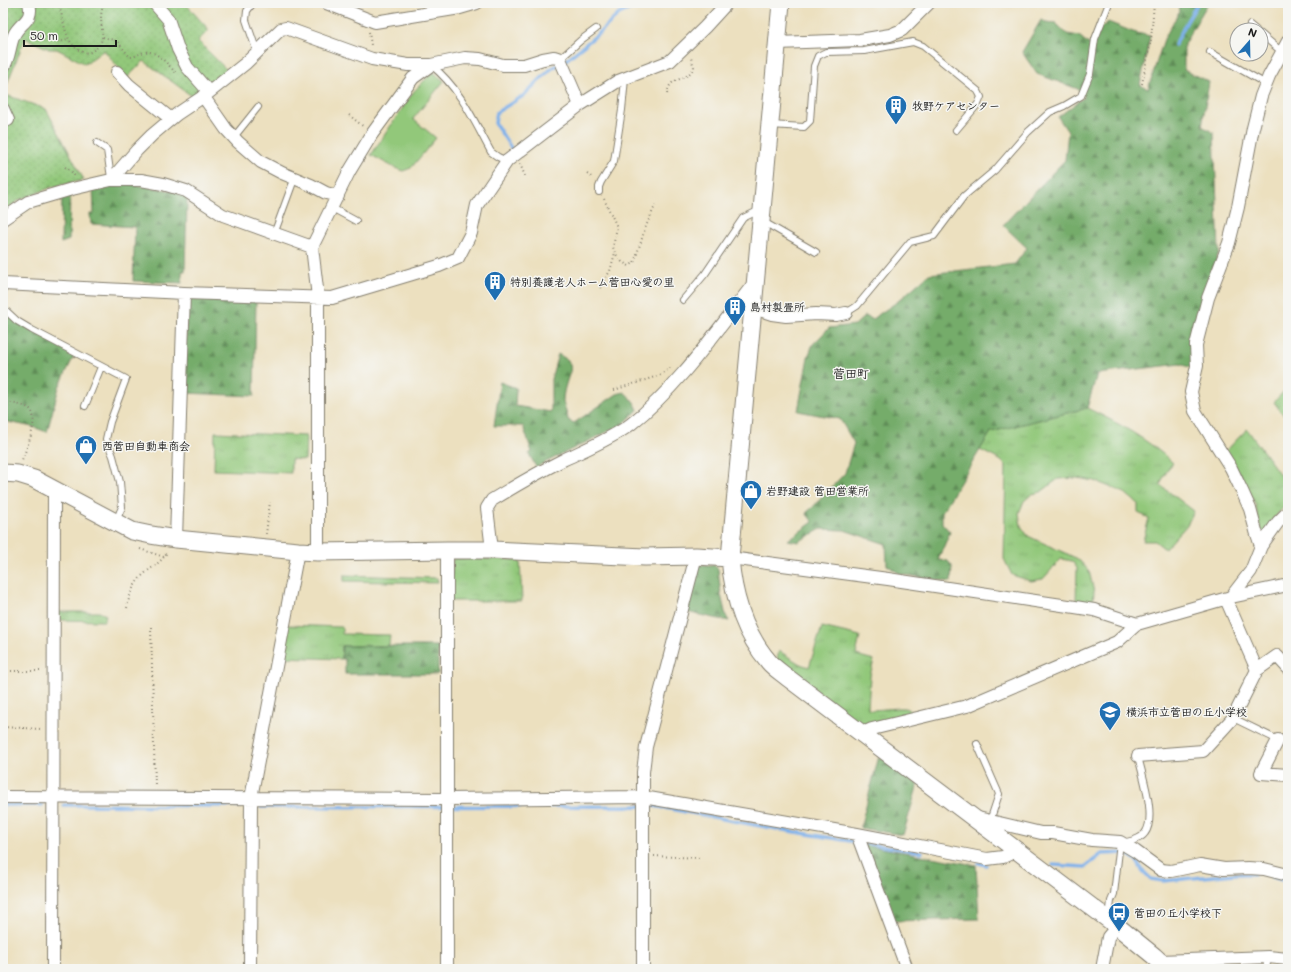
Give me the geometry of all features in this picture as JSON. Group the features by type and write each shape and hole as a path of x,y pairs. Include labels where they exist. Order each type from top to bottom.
{"street":[{"path":"3,68 8,58 14,34 29,17 31,11 29,3"},
{"path":"154,3 168,19 178,48 188,67 206,94 226,129 261,162 326,193 338,196"},
{"path":"326,3 375,22 460,8 477,3"},
{"path":"3,284 184,293 332,298 439,266 458,258 471,234 478,205 507,161 580,106 618,81 670,61 727,3"},
{"path":"781,3 730,558 734,591 745,622 763,654 770,663 788,678 1018,850 1113,923 1164,965 1267,963 1288,959"},
{"path":"777,43 860,40 890,34 902,30 929,3"},
{"path":"111,180 137,150 171,119 246,63 281,28 286,28 372,59 408,64 431,65 464,58 480,59 503,65 524,65 554,57 560,59 580,106"},
{"path":"1262,546 1250,509 1242,491 1231,468 1195,411 1191,392 1197,366 1196,345 1208,298 1228,243 1238,207 1253,128 1261,96 1286,48"},
{"path":"318,552 318,297 312,247 349,172 372,134 413,78 431,65"},
{"path":"117,72 129,86 171,119"},
{"path":"3,219 28,202 72,189 111,180 141,180 164,184 186,192 223,215 312,247"},
{"path":"492,550 487,508 492,500 545,469 604,440 630,425 662,396 688,367 755,282"},
{"path":"176,538 184,293"},
{"path":"753,308 772,314 786,316 846,313"},
{"path":"10,474 34,479 115,523 132,530 151,535 318,552 492,550 631,557 696,556 730,558 1094,610 1137,624"},
{"path":"53,969 54,491"},
{"path":"1228,598 1250,571 1262,546 1278,522 1288,512"},
{"path":"446,969 447,550"},
{"path":"250,969 251,798 298,551"},
{"path":"643,969 643,772 646,747 696,556"},
{"path":"863,733 872,729 967,706 1117,642 1137,624 1228,598 1288,586"},
{"path":"1228,598 1257,670"},
{"path":"1138,756 1203,752 1233,718 1257,670 1278,656 1288,668"},
{"path":"1278,740 1261,773 1288,775"},
{"path":"3,797 446,799 643,797 857,834 987,859 1003,857 1018,850"},
{"path":"973,817 1041,833 1053,833 1092,840 1121,843 1161,870 1171,870 1200,865 1224,869 1264,868 1288,876"},
{"path":"857,834 907,969"},
{"path":"1102,969 1108,937 1113,923"}],"lane":[{"path":"253,3 247,11 246,20 257,52"},
{"path":"846,313 857,306 910,242 934,236 964,196 994,170 1028,132 1044,117 1050,112 1081,96 1090,74 1095,39 1109,3"},
{"path":"560,59 596,29"},
{"path":"1269,38 1286,48"},
{"path":"770,125 804,127 810,120 814,66 818,56 826,52 864,51 913,42 922,46 978,91 981,97 978,104 956,130"},
{"path":"1210,52 1266,84"},
{"path":"431,65 443,75 457,91 491,152 507,161"},
{"path":"599,192 601,182 614,161 622,110 625,78"},
{"path":"234,137 258,107"},
{"path":"98,143 107,150 111,180"},
{"path":"274,234 292,185"},
{"path":"332,208 356,221"},
{"path":"684,300 705,274 743,218 761,214 816,252"},
{"path":"4,310 17,321 32,330 126,380 110,422 106,439 113,456 120,482 122,507 115,523"},
{"path":"85,406 101,367"},
{"path":"1233,718 1278,740"},
{"path":"977,744 999,794 990,821"},
{"path":"1113,923 1111,901 1114,894 1121,843 1138,839 1145,833 1150,819 1150,808 1138,756"}],"path":[{"path":"58,3 64,28 69,38 78,50 88,53 95,51 103,37 100,14 105,3"},
{"path":"1142,84 1151,39 1154,3"},
{"path":"24,23 33,32 43,34 55,42 69,38"},
{"path":"368,30 372,52"},
{"path":"103,37 117,41 130,57 135,57 145,52 152,52 160,57 184,80 188,82 196,78"},
{"path":"667,94 668,88 672,82 688,76 694,67 693,61 684,48"},
{"path":"349,115 372,134"},
{"path":"65,167 72,171 74,180"},
{"path":"599,192 617,227 610,271 600,288"},
{"path":"614,253 622,262 629,266 634,263 648,220 656,204"},
{"path":"614,390 661,375 673,366 682,365 688,367"},
{"path":"3,401 29,408 34,415 34,423 10,474"},
{"path":"264,547 270,502"},
{"path":"127,608 129,595 136,583 144,574 160,562 176,538"},
{"path":"136,547 164,557"},
{"path":"151,627 155,798"},
{"path":"3,671 54,672"},
{"path":"3,727 54,730"},
{"path":"642,855 701,858"},
{"path":"102,965 103,969"}],"green space":[{"path":"3,3 185,3 209,30 198,41 229,72 193,97 144,61 127,78 104,50 85,64 57,49 49,49 25,38 3,94"},
{"path":"1178,3 1208,3 1184,44 1184,70 1209,82 1202,126 1214,133 1219,252 1204,296 1194,369 1180,364 1097,374 1087,408 991,432 942,512 942,523 950,532 938,560 948,561 952,566 951,582 900,574 887,565 886,544 844,530 821,529 798,542 788,540 813,522 806,513 845,473 854,443 840,419 798,411 808,357 813,344 829,328 855,325 865,316 872,319 897,302 929,274 1015,264 1027,248 1003,225 1065,160 1068,132 1058,117 1084,97 1078,89 1037,74 1022,52 1041,20 1056,23 1067,34 1079,36 1090,45 1096,33 1108,22 1133,32 1150,36 1140,85 1148,89 1164,39 1179,12"},
{"path":"433,72 444,81 413,119 436,138 411,168 403,171 371,155 414,91"},
{"path":"3,94 46,109 84,180 52,187 19,200 3,212"},
{"path":"117,182 173,191 186,197 185,271 182,271 182,283 133,281 135,227 91,224 90,214 94,214 93,187"},
{"path":"70,192 69,240 61,243 62,194"},
{"path":"187,298 256,301 254,396 184,393"},
{"path":"3,312 75,354 59,387 47,432 33,427 3,421"},
{"path":"558,354 568,360 571,368 563,397 568,420 574,423 617,394 624,392 632,400 638,410 623,424 536,467 529,454 532,452 523,426 494,426 500,382 516,388 515,406 551,412 551,379"},
{"path":"1288,387 1288,421 1274,402"},
{"path":"1087,408 1143,439 1173,463 1167,470 1160,485 1194,511 1187,525 1165,549 1155,541 1143,541 1149,518 1138,513 1138,504 1125,493 1095,481 1077,478 1058,479 1041,492 1032,494 1024,501 1019,513 1021,526 1028,536 1078,559 1089,571 1094,592 1093,602 1076,601 1077,568 1072,561 1061,559 1043,579 1031,581 1012,575 1004,559 1006,465 1000,460 980,450 991,432"},
{"path":"1247,429 1288,486 1288,502 1275,517 1262,536 1255,503 1244,481 1225,452"},
{"path":"215,432 306,436 305,460 291,459 291,473 214,470"},
{"path":"453,558 520,560 522,601 450,601"},
{"path":"694,565 714,565 718,569 721,595 726,616 729,621 681,611"},
{"path":"344,575 437,578 438,583 344,581"},
{"path":"57,612 99,612 106,615 104,621 58,620"},
{"path":"285,625 342,627 342,634 390,635 389,646 342,646 342,659 279,657"},
{"path":"822,627 860,636 856,655 874,660 870,676 868,709 905,708 915,713 863,726 777,660 779,651 800,664 809,667"},
{"path":"342,646 438,646 438,674 345,674 345,659 342,659"},
{"path":"879,756 918,784 903,835 860,828"},
{"path":"864,845 976,865 979,919 891,921"}],"waterway":[{"path":"566,60 598,34 619,14 644,3"},
{"path":"1175,45 1198,3"},
{"path":"513,151 495,123 497,112 523,96 551,69 559,64"},
{"path":"3,805 42,805"},
{"path":"64,805 239,806"},
{"path":"261,807 654,806 856,842"},
{"path":"863,843 922,852"},
{"path":"1053,865 1085,867 1102,854 1126,853 1136,860 1143,871 1151,879 1163,881 1234,874 1254,874"},
{"path":"979,863 986,865"},
{"path":"1273,877 1288,882"}],"place":[{"name":"牧野ケアセンター","path":"896,126"},
{"name":"特別養護老人ホーム菅田心愛の里","path":"495,302"},
{"name":"島村製畳所","path":"735,326"},
{"name":"西菅田自動車商会","path":"86,466"},
{"name":"岩野建設 菅田営業所","path":"751,510"},
{"name":"横浜市立菅田の丘小学校","path":"1110,732"},
{"name":"菅田の丘小学校下","path":"1119,932"}],"district":[{"name":"菅田町","path":"851,374"}]}
